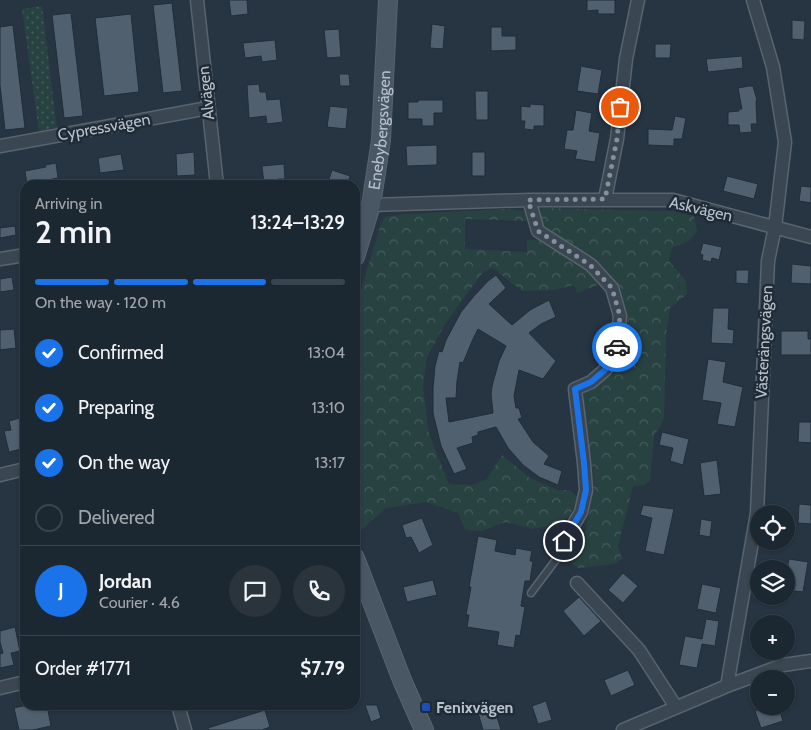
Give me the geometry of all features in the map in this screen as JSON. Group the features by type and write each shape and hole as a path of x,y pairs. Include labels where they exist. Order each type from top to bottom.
{"main road":[{"name":"Enebybergsvägen","path":"360,241 371,205 381,140 388,0"},
{"path":"360,571 402,680 424,730"}],"street":[{"name":"Alvägen","path":"197,0 215,180"},
{"path":"605,199 617,139 626,59 638,0"},
{"name":"Västerängsvägen","path":"727,686 757,514 768,261 775,227 785,142 773,68 753,0"},
{"name":"Cypressvägen","path":"0,146 208,108"},
{"name":"Askvägen","path":"371,205 528,200 674,200 811,237"},
{"path":"528,200 538,231 590,265 612,288 620,316 617,347 605,370 591,382 575,389 586,490 581,512 564,541"},
{"path":"0,259 20,255"},
{"path":"0,475 20,470"},
{"path":"576,583 639,650 676,707"},
{"path":"623,730 727,686 783,665 811,662"},
{"path":"0,688 20,683"},
{"path":"179,710 185,730"}],"lane":[{"path":"531,593 558,557 564,541"}],"green space":[{"path":"42,6 57,129 39,132 22,9"},
{"path":"540,208 674,211 694,216 697,231 689,241 672,248 669,261 686,281 687,294 670,308 666,336 664,417 654,435 650,481 644,485 633,486 618,546 622,559 614,564 579,568 571,563 582,550 594,485 591,453 586,449 583,416 584,394 615,367 624,344 628,324 626,309 611,275 595,258 557,235 540,222 538,214"},
{"path":"505,209 525,211 527,221 465,219 465,249 527,252 527,240 538,240 589,271 598,285 577,293 574,285 554,290 522,291 493,268 483,272 445,324 427,357 423,386 429,434 449,484 471,485 486,480 502,455 530,478 558,490 570,490 577,497 570,516 555,525 532,529 506,522 481,531 465,530 458,513 426,502 386,508 360,531 360,293 381,223 385,217 405,214"}],"building":[{"path":"229,0 247,0 248,14 231,16"},
{"path":"587,0 615,0 615,14 598,14 598,10 587,11"},
{"path":"172,3 182,91 163,93 153,5"},
{"path":"71,13 83,116 64,118 52,15"},
{"path":"131,14 139,92 104,96 95,18"},
{"path":"792,20 805,21 804,40 792,39"},
{"path":"432,24 445,26 443,49 430,48"},
{"path":"13,25 25,128 5,130 0,85 0,27"},
{"path":"491,27 502,27 502,36 516,36 516,50 491,51"},
{"path":"339,29 341,57 327,58 324,30"},
{"path":"275,40 277,60 262,62 261,56 245,58 243,43"},
{"path":"655,44 671,44 670,58 655,58"},
{"path":"742,56 743,68 708,72 706,59"},
{"path":"581,66 602,70 598,94 577,91"},
{"path":"339,74 349,74 350,86 340,86"},
{"path":"259,84 260,92 266,92 267,100 280,99 283,122 267,124 266,116 249,118 247,85"},
{"path":"753,86 757,100 757,124 751,124 752,132 740,133 739,125 728,125 728,112 742,109 738,88"},
{"path":"475,91 488,91 488,120 476,120"},
{"path":"418,100 443,100 443,113 434,113 434,126 422,126 422,119 408,119 408,102 418,102"},
{"path":"530,104 544,105 544,126 534,126 534,130 524,129 525,121 521,121 521,106 530,107"},
{"path":"330,106 348,108 346,129 327,127"},
{"path":"576,110 592,113 589,131 600,133 595,162 575,159 577,151 564,149 567,130 573,130"},
{"path":"675,116 686,118 682,139 674,139 674,146 648,145 648,129 672,130"},
{"path":"437,145 437,165 407,166 406,146"},
{"path":"194,152 195,175 177,176 176,154"},
{"path":"472,152 485,152 485,176 472,176"},
{"path":"121,154 124,170 100,173 98,158"},
{"path":"56,163 58,178 26,180 25,171 46,167 45,165"},
{"path":"284,164 285,179 263,180 262,166"},
{"path":"332,170 350,176 349,180 329,180"},
{"path":"727,176 758,184 754,199 723,191"},
{"path":"801,186 811,187 811,203 799,201"},
{"path":"15,226 16,235 0,238 0,228"},
{"path":"703,243 722,247 719,260 712,258 711,262 702,260 703,255 700,254"},
{"path":"792,264 811,266 811,284 791,283"},
{"path":"736,270 749,270 748,284 736,283"},
{"path":"496,275 506,288 489,304 512,325 530,310 549,300 556,317 541,324 529,333 556,361 543,379 519,370 514,396 516,408 519,408 522,418 518,419 533,442 549,456 544,464 562,471 558,485 539,477 523,465 508,448 496,427 478,432 478,435 472,437 473,443 457,448 467,469 454,474 441,446 433,413 435,366 439,351 442,352 446,340 461,312 488,281","holes":["478,329 506,346 499,361 492,386 493,413 449,422 446,398 456,398 460,362 463,363"]},
{"path":"12,277 14,290 0,292 0,279"},
{"path":"713,308 729,308 728,329 734,330 733,344 711,343"},
{"path":"14,329 16,348 0,350 0,330"},
{"path":"781,331 808,331 808,339 811,339 811,355 781,355"},
{"path":"708,359 726,362 723,382 743,387 735,427 717,424 721,403 702,400"},
{"path":"20,418 20,449 9,452 4,431 11,430 9,421"},
{"path":"799,422 811,422 811,443 798,442"},
{"path":"662,432 689,439 683,465 670,461 673,448 659,445"},
{"path":"717,460 721,494 704,496 700,463"},
{"path":"799,504 811,505 811,524 798,523"},
{"path":"643,505 674,509 664,555 645,551 652,518 640,515"},
{"path":"422,518 433,545 419,553 411,537 406,538 402,525"},
{"path":"701,519 712,521 710,537 699,535"},
{"path":"478,536 497,540 495,551 515,555 516,548 532,551 530,561 533,561 530,581 525,581 521,606 525,607 520,636 516,635 514,648 497,645 499,632 467,627 469,615 466,615 471,587 469,587"},
{"path":"789,559 808,562 803,592 795,591 795,560"},
{"path":"623,573 638,586 623,603 608,590"},
{"path":"433,580 437,595 407,602 403,587"},
{"path":"702,584 721,588 716,613 697,609"},
{"path":"579,597 601,621 584,636 563,611"},
{"path":"706,619 719,621 715,646 702,644 697,668 679,665 685,636 702,639"},
{"path":"15,627 20,651 11,653 14,665 0,668 0,654 3,653 0,631"},
{"path":"628,670 635,685 611,696 604,680"},
{"path":"546,701 552,720 538,724 532,706"},
{"path":"493,704 501,730 483,730 477,709"},
{"path":"365,705 377,705 381,718 371,722"},
{"path":"20,707 20,710 48,710 51,726 33,730 19,730 14,708"},
{"path":"265,710 270,727 262,730 209,730 208,728"},
{"path":"756,715 781,715 783,721 761,728"}],"way so far":[{"path":"617,347 620,316 612,288 590,265 538,231 528,200 605,199 617,139 620,107"}],"place":[{"name":"Fenixvägen","path":"426,707"}],"route":[{"path":"564,541 581,512 586,490 575,389 591,382 605,370 617,347"}]}
